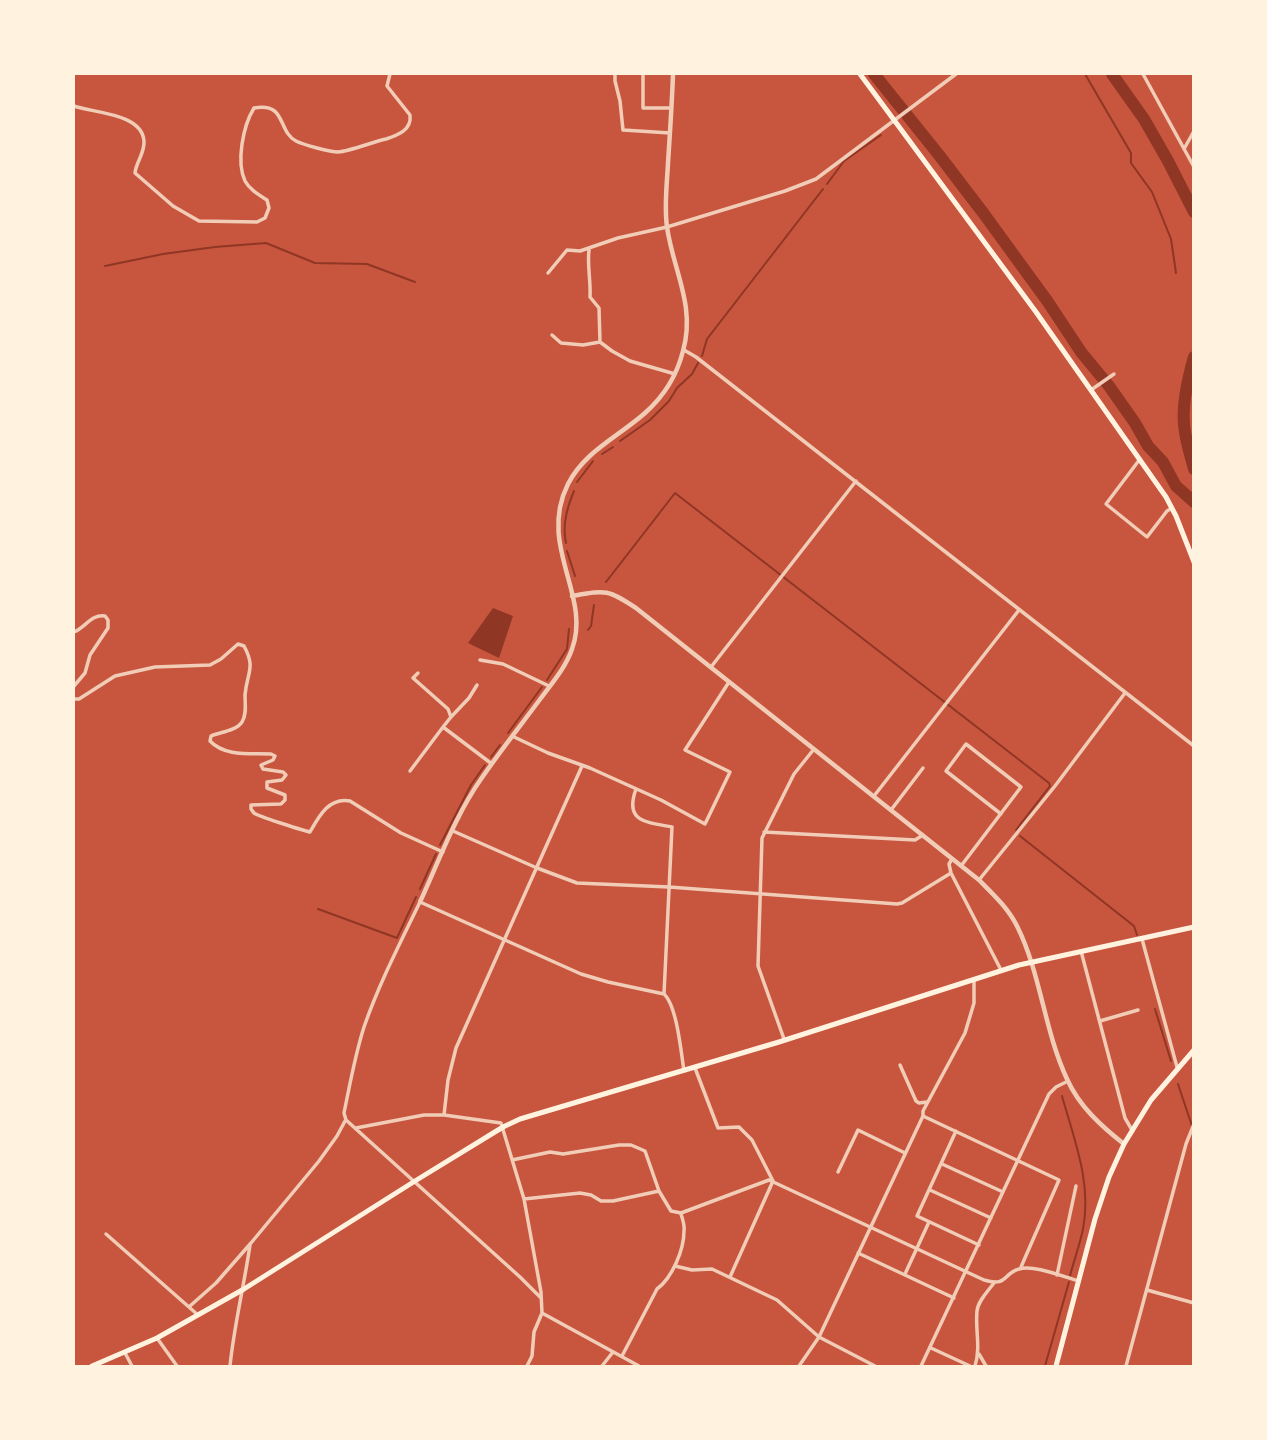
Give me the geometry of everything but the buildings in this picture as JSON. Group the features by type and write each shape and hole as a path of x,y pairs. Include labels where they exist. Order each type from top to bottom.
{"main road":[{"path":"860,74 1093,388 1172,508 1194,562"},
{"path":"92,1367 157,1338 244,1289 415,1181 520,1119 695,1068 1001,970 1194,927"},
{"path":"1056,1367 1109,1177 1124,1144 1151,1100 1194,1050"}],"street":[{"path":"74,106 116,115 140,130 145,140 135,173 173,206 198,221 257,222 265,218 269,208 267,200 255,193 245,181 240,155 248,117 254,108 269,108 278,114 290,137 298,142 337,152 405,131 411,122 410,115 387,86 390,74"},
{"path":"615,74 623,130 670,133"},
{"path":"643,74 643,108 671,108"},
{"path":"541,1298 346,1120 344,1113 364,1028 382,982 453,831 479,782 567,661 575,638 576,617 558,540 557,517 569,481 593,452 659,399 675,374 684,350 687,320 685,297 667,227 673,74"},
{"path":"548,272 567,250 580,251 618,238 667,227 816,179 956,74"},
{"path":"1143,74 1194,167"},
{"path":"1184,149 1194,131"},
{"path":"589,248 590,297 599,308 600,342"},
{"path":"552,335 561,343 583,345 600,342 630,361 675,374"},
{"path":"684,350 1194,746"},
{"path":"1093,388 1114,373"},
{"path":"1140,459 1106,504 1147,537 1172,508"},
{"path":"711,668 856,481"},
{"path":"572,596 611,593 636,608 979,880 1016,924 1031,962 1055,1049 1068,1081 1091,1114 1124,1144"},
{"path":"874,797 1019,610"},
{"path":"74,632 94,617 106,616 108,620 108,628 90,655 85,673 74,686"},
{"path":"74,699 79,699 115,676 155,667 210,665 222,659 238,644 244,646 250,657 251,670 242,722 237,727 211,736 210,741 222,750 275,756 273,760 261,765 263,769 283,772 286,775 282,780 267,782 267,788 285,795 285,800 281,804 251,805 254,814 310,832 328,804 342,799 350,801 401,833 443,852"},
{"path":"480,660 503,664 550,686"},
{"path":"418,673 413,678 448,709 451,717"},
{"path":"512,736 661,800 705,824 730,772 685,750 729,682"},
{"path":"410,771 477,685"},
{"path":"979,880 1125,693"},
{"path":"443,727 492,764"},
{"path":"961,866 1001,814 1021,787 966,744 946,771 1001,814"},
{"path":"785,1040 758,966 762,838 794,774 814,749"},
{"path":"444,1115 448,1080 456,1048 582,766"},
{"path":"891,810 923,768"},
{"path":"636,789 632,808 635,816 672,827 664,994"},
{"path":"453,831 577,883 897,904 951,873"},
{"path":"764,832 915,840 923,835"},
{"path":"953,859 950,864 951,873 1001,970"},
{"path":"419,902 580,974 664,994 672,1008 684,1071"},
{"path":"1142,939 1177,1067"},
{"path":"1081,951 1125,1118 1132,1130"},
{"path":"799,1367 819,1337 927,1102 965,1032 974,1003 974,979"},
{"path":"1100,1021 1138,1010"},
{"path":"900,1065 916,1101 927,1102"},
{"path":"695,1068 718,1128 739,1127 751,1140 773,1181"},
{"path":"921,1367 1049,1094 1068,1081"},
{"path":"356,1128 424,1115 499,1121 524,1199 541,1298 542,1313 534,1332 532,1356 527,1367"},
{"path":"923,1115 1059,1180 1021,1268"},
{"path":"190,1306 216,1283 251,1243 319,1161 346,1120"},
{"path":"1126,1367 1193,1124"},
{"path":"838,1172 858,1130 905,1153"},
{"path":"956,1131 917,1216 979,1245"},
{"path":"512,1160 550,1152 563,1154 619,1144 631,1145 645,1151 659,1191 671,1211 681,1213 769,1180 994,1283 1002,1282 1021,1268 1040,1270 1079,1281"},
{"path":"941,1164 1003,1192"},
{"path":"730,1277 773,1181"},
{"path":"1057,1275 1076,1186"},
{"path":"929,1189 991,1218"},
{"path":"524,1199 580,1192 601,1201 613,1201 659,1191"},
{"path":"622,1356 657,1289 674,1265 683,1244 685,1229 681,1213"},
{"path":"904,1274 929,1222"},
{"path":"106,1234 198,1315"},
{"path":"230,1367 251,1243"},
{"path":"858,1253 954,1298"},
{"path":"674,1265 682,1269 712,1269 777,1300 819,1337 875,1367"},
{"path":"986,1367 979,1354 977,1311 979,1303 994,1283"},
{"path":"1147,1290 1194,1303"},
{"path":"542,1313 639,1367"},
{"path":"157,1338 177,1367"},
{"path":"930,1348 972,1367 979,1354"},
{"path":"602,1367 613,1352"},
{"path":"125,1353 132,1367"}],"shaded area":[{"path":"493,608 513,616 499,658 468,643"}],"waterway":[{"path":"874,74 984,214 1081,352 1109,386 1148,446 1163,462 1176,486 1194,502"},
{"path":"1085,74 1131,153 1131,163 1152,192 1171,239 1176,273"},
{"path":"1112,74 1144,119 1194,212"},
{"path":"827,184 844,161 881,135"},
{"path":"702,356 707,339 823,189"},
{"path":"105,266 163,254 266,243 315,263 367,264 415,282"},
{"path":"1194,357 1186,390 1184,416 1185,435 1194,469"},
{"path":"620,441 650,420 692,374 698,363"},
{"path":"602,454 613,447"},
{"path":"577,482 593,461"},
{"path":"566,543 566,517 574,491"},
{"path":"606,582 675,493 1049,783 1050,786 1016,830"},
{"path":"567,551 575,576"},
{"path":"588,630 594,605"},
{"path":"547,680 567,649 569,629"},
{"path":"508,733 542,687"},
{"path":"491,757 500,745"},
{"path":"440,845 471,785 485,765"},
{"path":"1020,836 1134,926 1137,935"},
{"path":"420,889 436,854"},
{"path":"318,909 397,938 416,897"},
{"path":"1155,1009 1171,1061"},
{"path":"1178,1084 1192,1126"},
{"path":"1062,1096 1080,1161 1085,1195 1083,1229 1070,1276"},
{"path":"1045,1366 1069,1282"}]}
